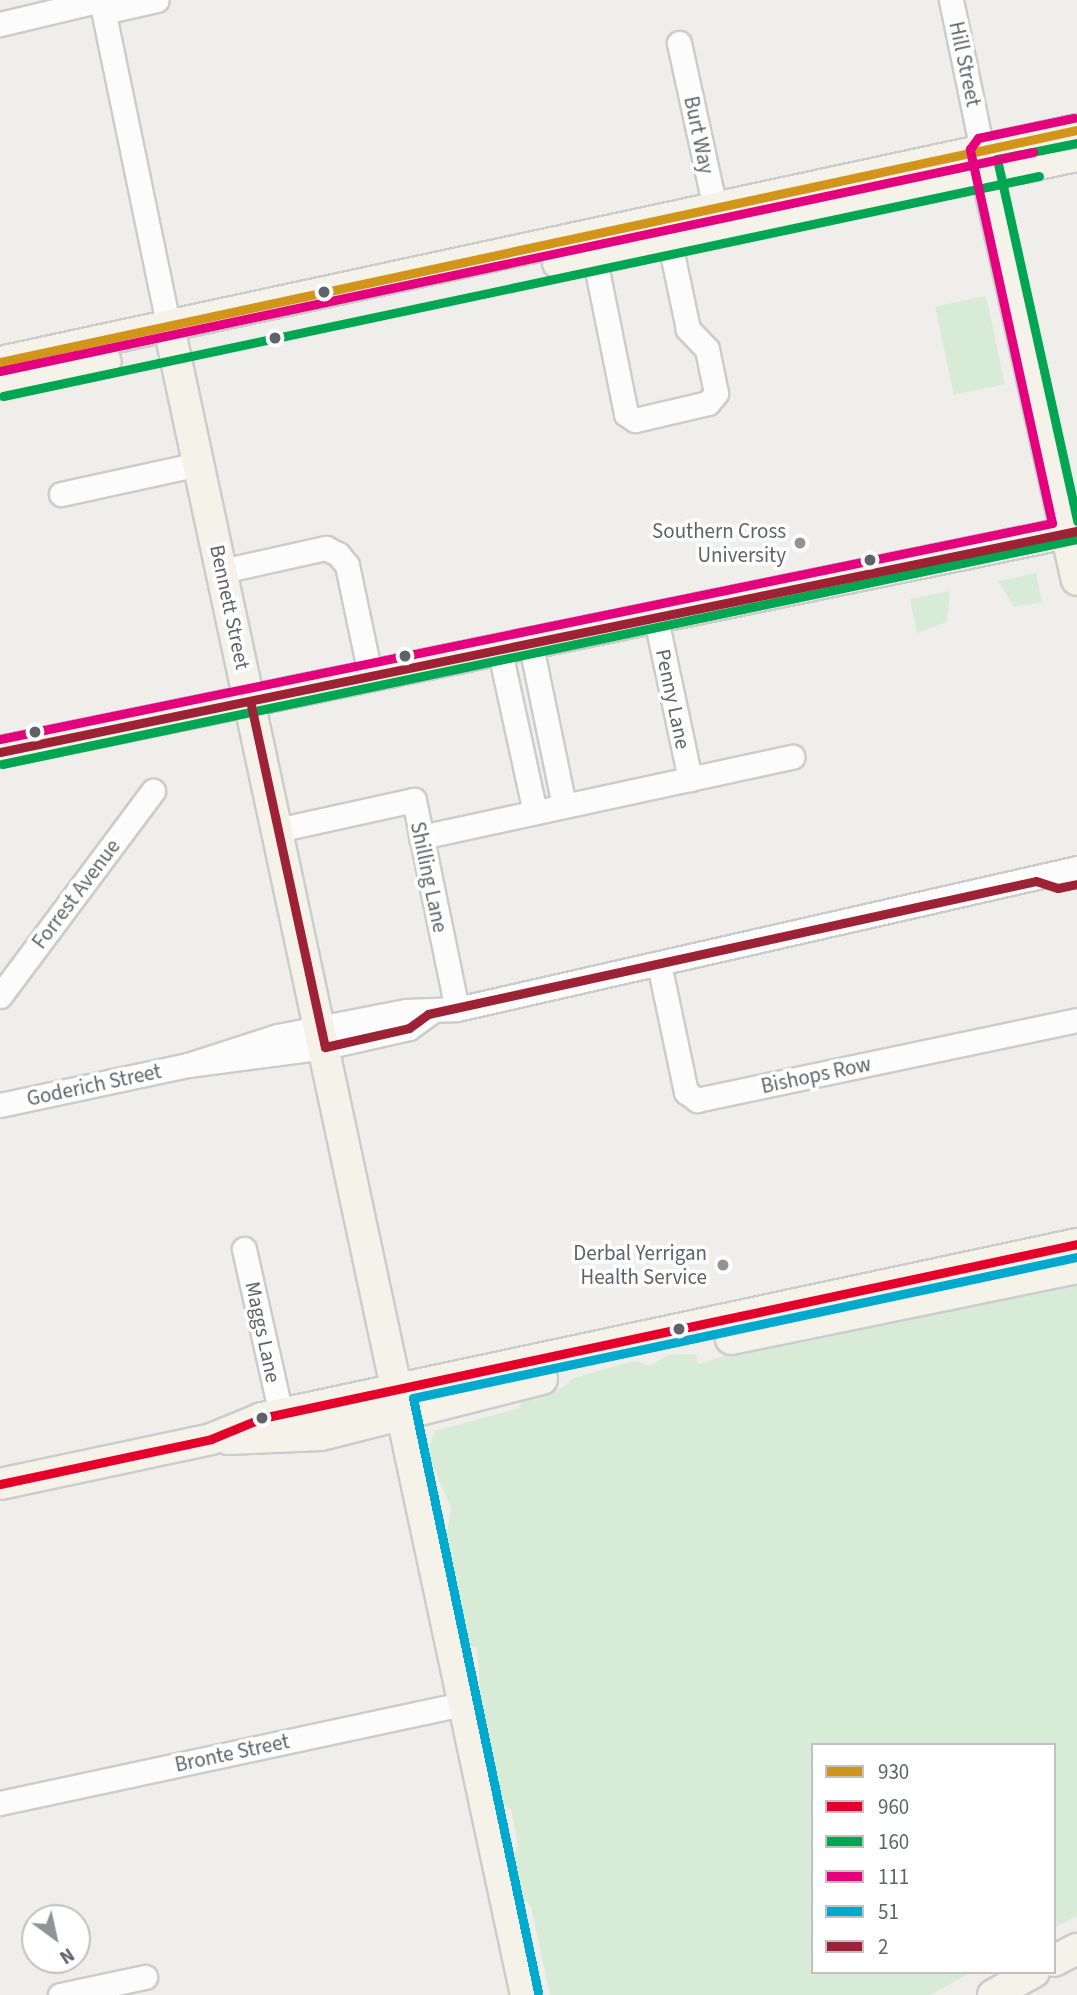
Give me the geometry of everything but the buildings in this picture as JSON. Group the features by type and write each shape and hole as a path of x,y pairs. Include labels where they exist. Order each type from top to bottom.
{"main road":[{"path":"0,384 172,336 984,162 1077,130"},
{"path":"984,162 1077,156"},
{"name":"Hill Street","path":"984,162 1072,532 1077,580"},
{"path":"0,362 172,336 594,255 670,239 717,218"},
{"name":"Bennett Street","path":"172,336 526,1995"},
{"path":"0,752 216,705 251,705 1072,532"},
{"path":"0,771 220,724 251,705"},
{"path":"211,1439 307,1437 400,1401 1077,1244"},
{"path":"0,1483 211,1439 281,1415 400,1401 542,1379 1077,1268"},
{"path":"1056,1961 1077,1949"},
{"path":"993,1995 1030,1974"}],"street":[{"path":"0,24 102,4 157,0"},
{"name":"Hill Street","path":"951,0 984,162"},
{"name":"Bennett Street","path":"102,4 172,336"},
{"name":"Burt Way","path":"679,43 717,218"},
{"path":"594,255 626,414 635,420 709,403 716,393 707,349 688,329 670,239"},
{"path":"61,494 199,464"},
{"path":"222,571 326,548 338,554 347,565 371,680"},
{"name":"Penny Lane","path":"656,619 690,779"},
{"path":"531,646 564,806"},
{"path":"500,652 535,812"},
{"path":"421,836 792,757"},
{"name":"Forrest Avenue","path":"0,996 153,791"},
{"name":"Shilling Lane","path":"277,830 414,800 457,1009"},
{"name":"Goderich Street","path":"0,1105 323,1037 409,1028 428,1014 1036,881 1077,868"},
{"name":"Goderich Street","path":"1036,881 1058,888 1077,884"},
{"name":"Bishops Row","path":"659,964 686,1092 696,1100 1077,1020"},
{"name":"Maggs Lane","path":"244,1249 281,1415"},
{"name":"Bronte Street","path":"0,1803 463,1704"},
{"path":"61,1995 145,1977"}],"green space":[{"path":"986,296 1005,384 954,395 935,307"},
{"path":"1036,573 1042,602 1014,607 998,581"},
{"path":"950,591 947,622 917,633 910,599"},
{"path":"1077,1272 1077,1916 1056,1927 1056,1743 811,1743 811,1974 968,1974 930,1995 550,1995 531,1907 518,1893 511,1864 518,1845 511,1809 500,1804 483,1731 477,1648 468,1646 443,1561 451,1508 427,1452 435,1431 519,1408 523,1396 540,1384 561,1389 573,1378 635,1361 650,1366 668,1355 696,1354 698,1364 797,1334 800,1343 828,1337 894,1310 911,1321 915,1307"}],"transit line":[{"name":"111","path":"0,739 1052,523 970,149 978,138 1074,118"},
{"name":"930","path":"0,362 1077,130"},
{"name":"160","path":"1077,143 997,159 1077,521"},
{"name":"111","path":"0,371 1033,152"},
{"name":"160","path":"3,396 1039,176"},
{"name":"2","path":"0,752 1077,531"},
{"name":"160","path":"2,764 1077,539"},
{"name":"2","path":"251,705 325,1047 409,1028 428,1014 1036,881 1058,888 1077,884"},
{"name":"960","path":"0,1484 211,1439 262,1418 1077,1244"},
{"name":"51","path":"538,1992 413,1398 1077,1257"}],"place":[{"name":"Southern Cross University","path":"800,543"},
{"name":"Derbal Yerrigan Health Service","path":"723,1265"}]}
